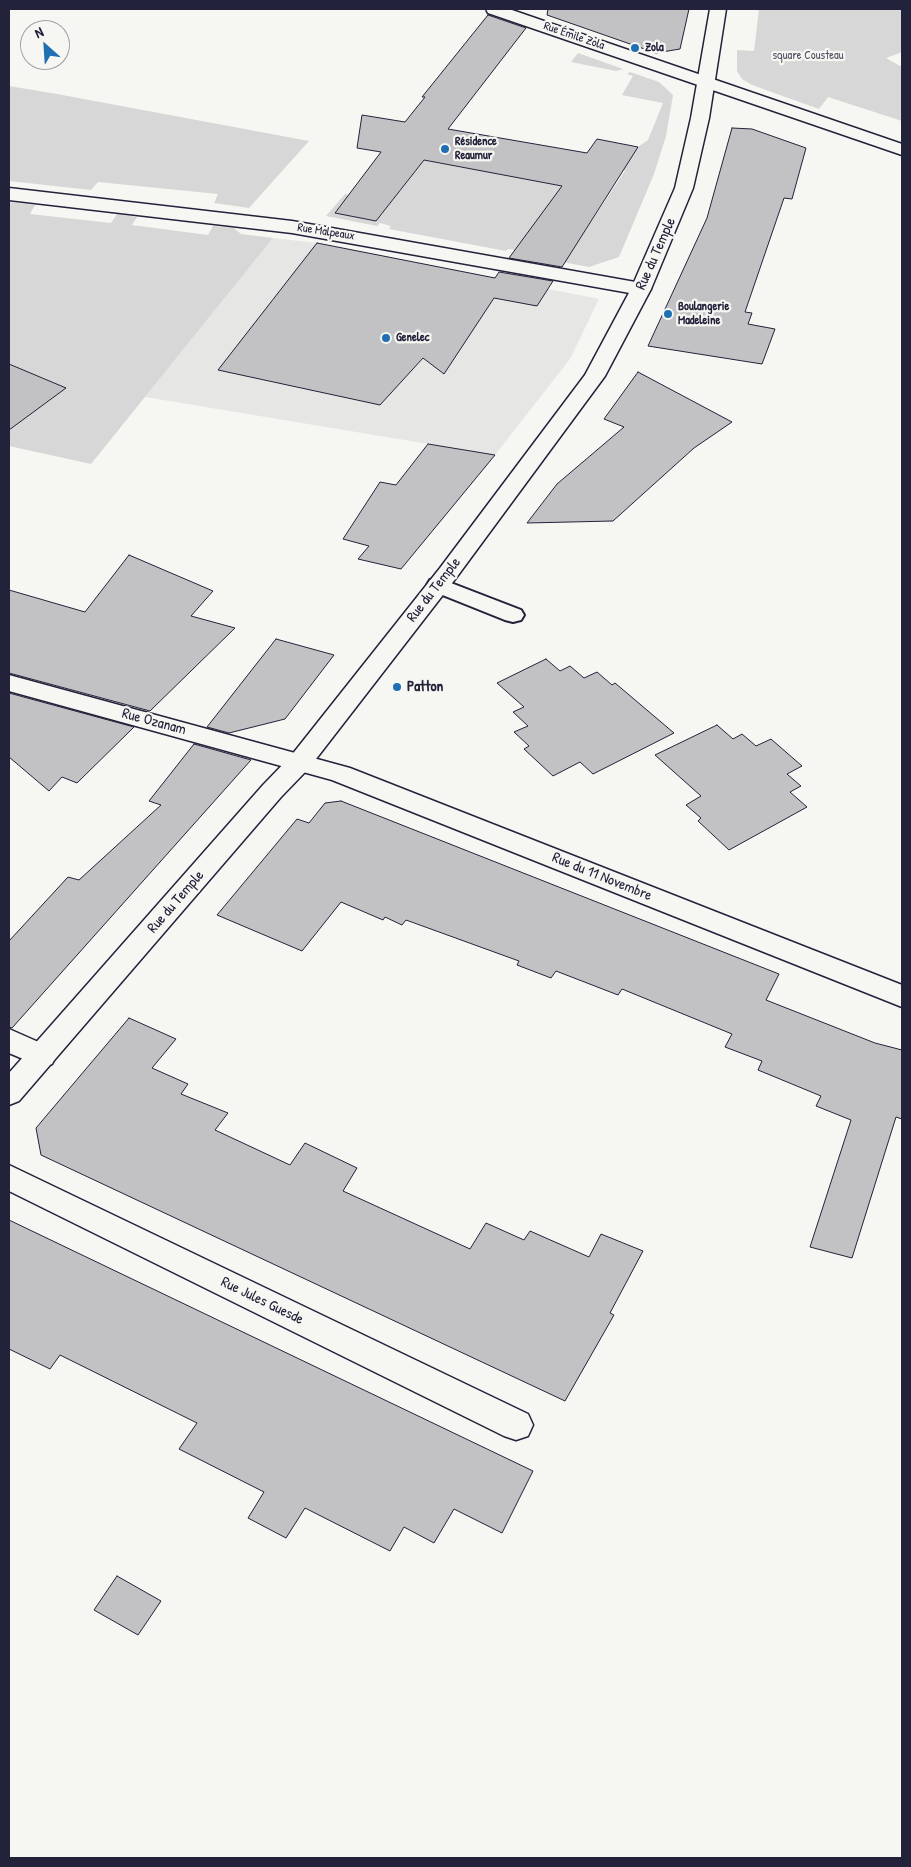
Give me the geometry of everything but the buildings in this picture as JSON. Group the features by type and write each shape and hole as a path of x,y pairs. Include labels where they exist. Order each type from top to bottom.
{"street":[{"name":"Rue Émile Zola","path":"494,9 902,150"},
{"name":"Rue du Temple","path":"9,1093 272,790 300,762 539,454 595,376 641,289 684,188 700,118 718,9"},
{"name":"Rue Malpeaux","path":"9,194 300,228 641,289"},
{"name":"Rue Ozanam","path":"9,683 300,762"},
{"name":"Rue du 11 Novembre","path":"300,762 350,778 902,996"},
{"path":"9,1040 42,1056"},
{"name":"Rue Jules Guesde","path":"9,1177 516,1425"}],"lane":[{"path":"438,585 513,615"}],"shaded area":[{"name":"Genelec","path":"273,238 317,243 599,299 570,359 495,455 145,397"}],"green space":[{"name":"square Cousteau","path":"759,9 902,9 902,52 886,58 902,67 902,121 828,97 819,109 752,85 742,79 737,71 737,50 754,51"},
{"path":"578,53 623,69 616,71 571,62"},
{"path":"630,72 659,82 673,95 666,136 654,174 619,257 589,267 514,253 515,250 508,249 506,251 389,229 391,226 380,223 377,226 326,216 345,194 349,195 335,213 376,221 424,160 566,186 567,258 625,171 623,170 638,147 648,140 663,103 622,95 633,76 627,74"},
{"path":"9,86 309,141 249,208 214,203 218,194 98,182 91,190 9,181"},
{"path":"9,202 35,205 30,214 111,223 117,214 137,217 132,225 208,235 213,226 234,228 241,234 273,238 91,464 9,446"}],"place":[{"name":"Zola","path":"635,48"},
{"name":"Résidence Reaumur","path":"445,149"},
{"name":"Boulangerie Madeleine","path":"668,314"},
{"name":"Genelec","path":"386,338"},
{"name":"Patton","path":"397,687"}]}
